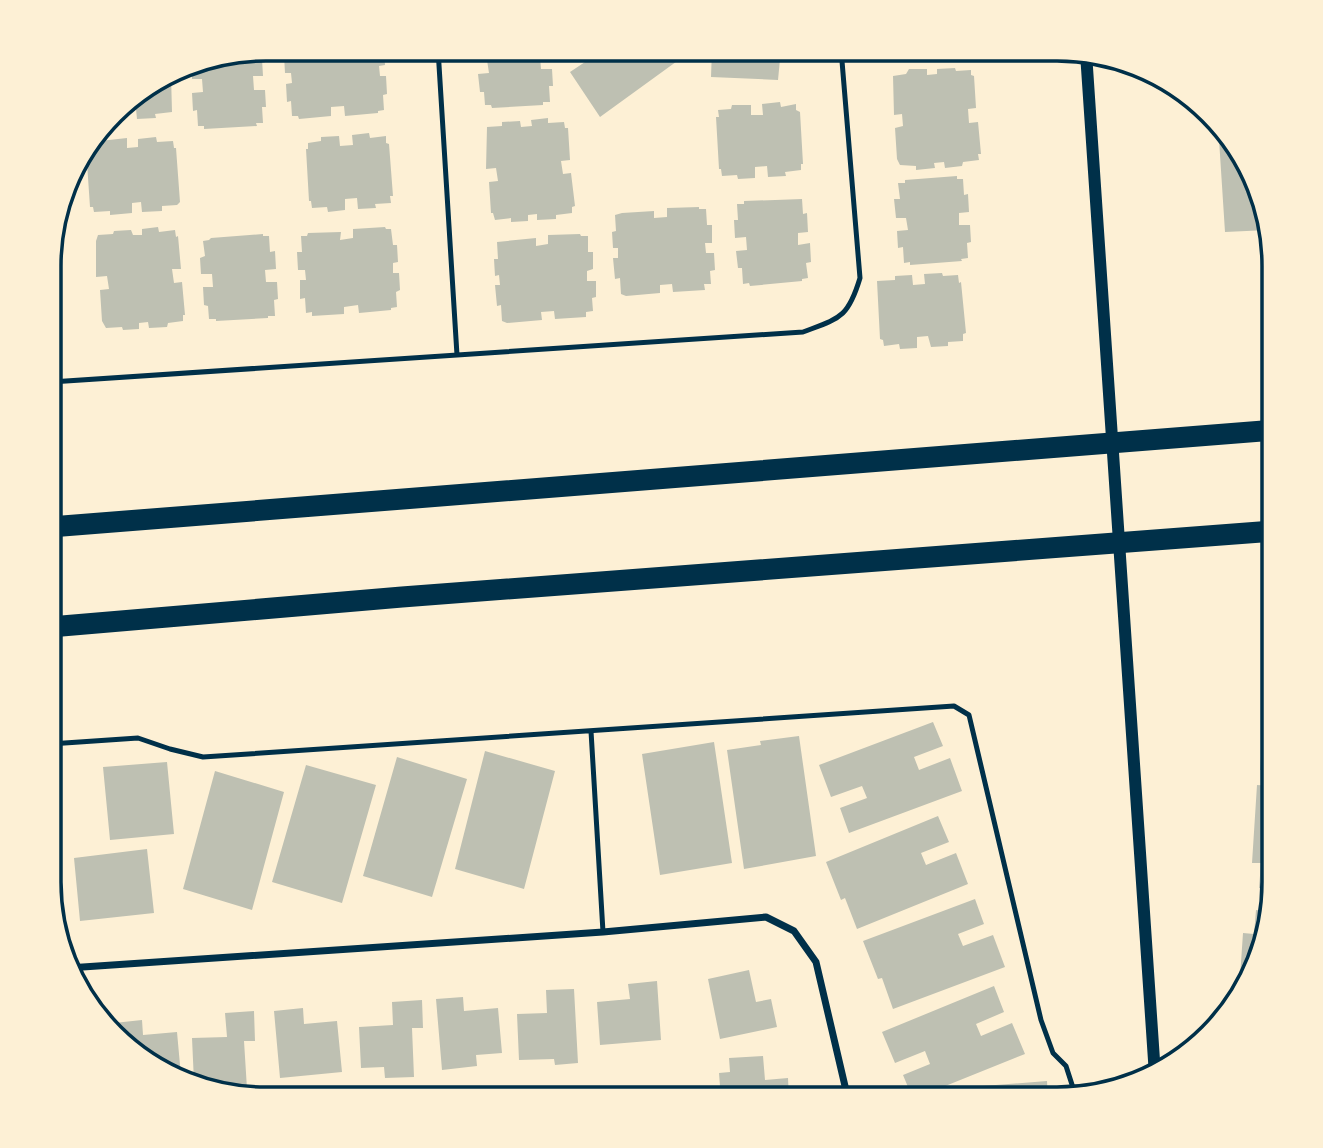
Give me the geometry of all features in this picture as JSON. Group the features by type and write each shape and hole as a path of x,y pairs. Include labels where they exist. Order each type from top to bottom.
{"highway":[{"path":"61,526 1261,431"},
{"path":"62,626 1261,532"},
{"path":"62,633 157,618"}],"street":[{"path":"1087,64 1155,1061"},
{"path":"81,967 603,932 766,917 794,931 816,962 845,1086"}],"lane":[{"path":"439,61 457,355"},
{"path":"61,381 803,332 838,318 853,302 860,278 842,62"},
{"path":"62,743 138,738 203,757 954,706 969,715 1041,1020 1053,1053 1066,1066 1072,1086"},
{"path":"591,731 603,932"}],"building":[{"path":"262,61 263,76 253,76 254,90 265,90 263,123 256,123 257,126 204,129 204,126 198,126 197,110 193,111 192,93 203,92 202,79 192,79 192,75 200,72 226,65"},
{"path":"284,61 385,61 385,65 379,66 380,76 386,76 384,110 345,116 344,106 331,107 331,116 299,119 298,116 292,116 291,101 287,102 286,84 292,83 291,73 285,73"},
{"path":"487,61 540,61 541,69 552,69 550,102 543,102 543,105 492,108 491,105 485,105 478,74 489,73"},
{"path":"586,61 677,62 600,117 570,72"},
{"path":"712,62 780,62 778,80 711,77"},
{"path":"955,68 956,71 971,70 971,75 974,76 976,108 968,109 969,123 978,122 981,154 978,154 979,160 945,168 944,162 934,163 935,168 916,170 916,166 900,165 897,159 895,128 903,126 902,114 894,115 893,76 906,74 909,69 927,69 927,75 937,74 937,69"},
{"path":"171,85 172,112 155,114 156,118 137,119 136,109"},
{"path":"780,102 781,107 796,104 796,110 800,112 803,164 801,170 785,172 786,176 768,177 767,166 755,167 755,178 722,176 719,169 716,117 719,117 718,110 731,109 732,105 751,105 751,115 763,115 762,104"},
{"path":"548,118 548,123 564,122 565,128 568,128 570,160 561,161 563,174 571,173 575,206 572,207 572,213 556,215 556,219 537,220 537,214 528,215 528,221 511,222 511,218 495,220 491,213 489,182 498,181 496,168 486,169 487,127 502,126 502,122 520,121 521,127 532,126 531,120"},
{"path":"369,133 370,138 386,136 386,143 389,144 393,196 390,196 391,203 375,204 376,208 358,209 357,198 345,199 345,210 328,212 327,207 312,208 309,201 306,149 308,143 321,141 321,137 339,136 340,146 353,145 352,135"},
{"path":"156,137 157,142 173,141 176,148 180,202 177,205 162,206 162,211 142,212 141,202 132,203 132,213 110,215 110,211 94,212 93,207 90,207 87,167 96,152 105,140 127,138 127,148 138,147 138,139"},
{"path":"1219,141 1241,176 1255,213 1258,230 1225,232"},
{"path":"957,176 957,179 963,179 964,195 968,194 969,212 959,213 959,225 970,225 968,258 961,259 962,261 910,265 910,262 904,263 903,247 898,248 897,231 908,230 906,218 896,218 894,199 900,199 898,183 905,183 905,180"},
{"path":"802,199 803,214 807,213 808,232 798,233 798,245 810,243 811,262 806,263 808,278 802,281 750,286 749,283 743,284 742,268 738,268 736,251 747,250 746,237 735,238 737,204 744,204 744,201"},
{"path":"667,208 706,209 707,225 712,225 712,243 705,243 706,253 714,253 715,270 710,271 711,284 704,284 705,290 673,292 672,284 660,285 660,293 626,296 621,294 620,278 615,279 613,258 618,258 618,248 613,248 615,215 654,211 654,218 667,217"},
{"path":"158,227 159,232 175,230 176,237 178,236 181,269 172,269 174,283 182,282 185,315 183,321 168,323 167,327 149,328 148,322 139,323 139,329 106,328 102,321 100,290 109,289 107,276 96,277 98,235 131,230 133,235 142,235 142,229"},
{"path":"353,229 391,229 393,245 397,245 398,262 393,263 393,273 399,273 397,307 359,313 358,305 344,307 344,314 312,316 312,312 306,313 305,298 300,299 300,280 306,280 305,270 298,270 297,252 302,252 301,236 307,236 308,233 341,232 340,240 353,238"},
{"path":"263,234 269,236 270,252 275,251 276,269 265,270 266,282 277,282 275,316 216,321 209,319 208,306 204,305 203,287 213,287 212,274 201,274 200,258 205,256 203,241"},
{"path":"548,235 588,236 588,252 593,252 593,269 587,271 587,281 596,281 596,297 592,298 593,311 586,312 586,317 555,319 554,311 541,312 542,320 507,323 502,321 495,285 500,285 499,275 495,276 497,242 536,238 536,246 548,244"},
{"path":"942,273 943,276 958,275 959,283 961,282 966,333 963,334 963,341 948,342 948,346 931,347 928,336 917,337 917,348 900,349 899,344 884,346 883,340 880,339 877,281 912,275 913,285 925,284 924,274"},
{"path":"933,722 943,746 914,757 919,770 950,758 962,791 849,833 840,808 867,798 862,786 831,797 819,765"},
{"path":"799,736 816,856 744,869 727,750 761,745 760,741"},
{"path":"714,742 732,863 660,875 642,754"},
{"path":"485,751 555,771 524,889 455,869"},
{"path":"397,757 467,779 432,897 363,876"},
{"path":"167,762 174,834 110,840 103,767"},
{"path":"306,765 376,785 342,903 272,882"},
{"path":"215,771 284,792 252,910 183,889"},
{"path":"1257,785 1262,785 1262,888 1259,888 1261,863 1252,863"},
{"path":"938,816 949,842 921,853 926,865 956,853 968,884 857,929 845,898 841,900 826,862"},
{"path":"147,849 154,913 80,921 74,858"},
{"path":"975,899 984,924 958,934 963,946 993,935 1005,967 893,1009 882,978 878,979 863,941"},
{"path":"1256,910 1260,910 1251,948 1240,973 1243,933 1254,934"},
{"path":"749,970 756,1002 771,999 777,1027 720,1039 708,979"},
{"path":"657,981 661,1040 600,1045 597,1002 630,999 628,984"},
{"path":"994,986 1004,1012 976,1024 981,1036 1012,1023 1025,1054 945,1086 908,1086 903,1075 930,1064 925,1051 895,1063 882,1032"},
{"path":"574,989 578,1063 555,1065 554,1059 519,1060 517,1014 547,1013 546,990"},
{"path":"463,997 464,1011 498,1008 502,1053 476,1055 477,1066 442,1070 436,999"},
{"path":"422,1000 423,1028 412,1028 414,1077 385,1078 384,1067 361,1068 359,1027 393,1025 392,1002"},
{"path":"303,1008 304,1024 337,1021 342,1072 280,1078 274,1011"},
{"path":"254,1011 255,1041 244,1041 247,1085 213,1080 194,1073 192,1038 227,1037 225,1013"},
{"path":"142,1020 143,1035 177,1032 180,1067 152,1052 117,1023"},
{"path":"763,1056 765,1080 788,1078 788,1086 720,1086 719,1073 730,1072 729,1058"},
{"path":"1047,1081 1047,1086 981,1086"}]}
